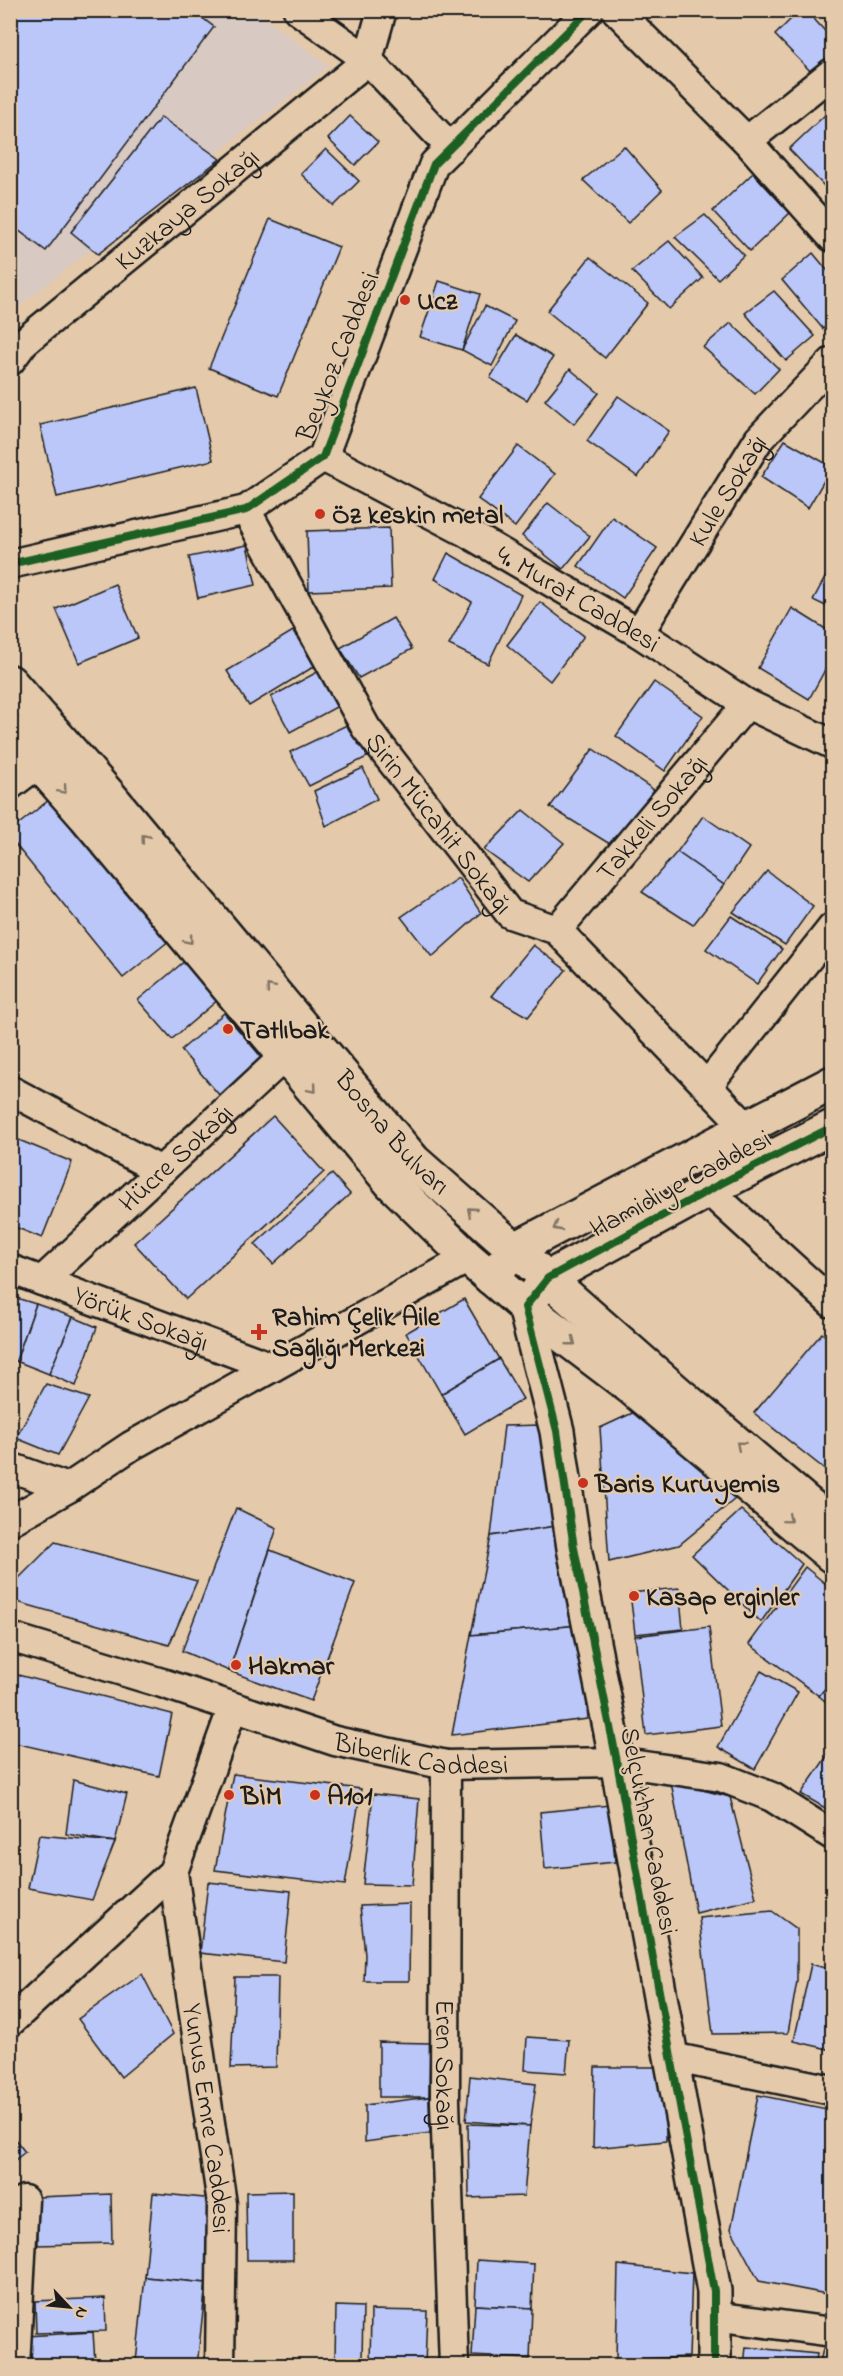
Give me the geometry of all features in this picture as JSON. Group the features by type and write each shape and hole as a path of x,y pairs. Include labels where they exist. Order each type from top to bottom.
{"main road":[{"name":"Bosna Bulvarı","path":"10,682 109,795 297,1045 392,1184 479,1268 629,1386 832,1556"},
{"name":"Bosna Bulvarı","path":"10,731 297,1045 414,1161 679,1394 832,1524"},
{"name":"Hamidiye Caddesi","path":"479,1268 832,1083"},
{"name":"Hamidiye Caddesi","path":"548,1278 708,1190 832,1127"},
{"path":"525,1306 548,1278"},
{"name":"Selçukhan Caddesi","path":"525,1306 557,1431 574,1548 714,2291 714,2366"}],"street":[{"path":"298,10 368,60 451,148"},
{"path":"368,60 382,10"},
{"name":"Beykoz Caddesi","path":"10,564 246,510 323,457 434,164 589,10"},
{"path":"616,10 747,141 832,237"},
{"name":"Kuzkaya Sokağı","path":"15,346 368,60"},
{"path":"747,141 832,74"},
{"name":"Kule Sokağı","path":"639,633 759,439 832,362"},
{"name":"4. Murat Caddesi","path":"323,457 464,531 639,633 747,704 828,734"},
{"name":"Şirin Mücahit Sokağı","path":"246,510 366,728 510,914 557,930 747,1128"},
{"name":"Takkeli Sokağı","path":"557,930 747,704"},
{"path":"10,785 39,763"},
{"path":"707,1086 832,928"},
{"name":"Hücre Sokağı","path":"42,1281 297,1045"},
{"path":"10,1090 161,1171"},
{"path":"708,1190 832,1302"},
{"path":"10,1521 68,1488 131,1446 272,1367 479,1268"},
{"name":"Yörük Sokağı","path":"10,1269 272,1367"},
{"path":"10,1467 68,1488"},
{"name":"Biberlik Caddesi","path":"10,1637 335,1741 446,1765 616,1762 721,1777 772,1797 832,1834"},
{"path":"10,2022 173,1872 233,1707"},
{"name":"Eren Sokağı","path":"446,1765 446,2100 454,2366"},
{"name":"Yunus Emre Caddesi","path":"173,1872 222,2204 220,2366"},
{"path":"671,2057 832,2090"},
{"path":"15,2366 24,2200"},
{"path":"714,2316 832,2332"}],"shaded area":[{"path":"11,11 254,11 329,66 11,312"}],"building":[{"path":"10,10 192,10 214,27 46,251 10,224"},
{"path":"800,10 806,10 832,39 832,61 816,77 775,35"},
{"path":"826,114 832,122 832,180 825,187 789,149"},
{"path":"350,116 378,142 355,165 328,139"},
{"path":"161,117 220,159 98,254 71,232"},
{"path":"624,146 662,190 628,223 583,180"},
{"path":"326,149 359,181 334,206 301,174"},
{"path":"753,173 790,213 750,251 713,211"},
{"path":"705,215 744,255 718,279 675,237"},
{"path":"270,219 339,247 278,396 209,368"},
{"path":"669,241 703,278 669,309 632,271"},
{"path":"813,253 832,276 832,321 823,329 782,280"},
{"path":"590,257 648,303 605,358 547,311"},
{"path":"439,281 480,294 462,350 420,337"},
{"path":"774,291 815,336 786,361 745,313"},
{"path":"485,306 515,321 492,366 462,350"},
{"path":"731,323 779,369 755,394 703,347"},
{"path":"516,335 553,357 527,400 490,378"},
{"path":"570,369 599,393 574,424 545,400"},
{"path":"196,388 213,460 57,497 40,425"},
{"path":"618,396 669,431 638,477 587,441"},
{"path":"785,440 832,467 808,508 761,477"},
{"path":"518,446 555,474 515,527 478,499"},
{"path":"548,503 590,536 563,569 522,536"},
{"path":"612,517 657,548 623,598 578,566"},
{"path":"389,528 391,588 309,591 307,531"},
{"path":"247,545 256,585 198,598 189,557"},
{"path":"448,553 521,595 488,664 449,645 472,602 435,579"},
{"path":"832,565 832,609 813,600"},
{"path":"115,584 138,638 79,663 56,609"},
{"path":"540,602 584,636 550,681 507,645"},
{"path":"792,608 832,633 832,657 809,699 758,668"},
{"path":"393,618 412,649 359,678 340,648"},
{"path":"293,631 315,666 249,706 227,671"},
{"path":"321,670 340,705 290,732 271,697"},
{"path":"654,682 703,716 665,771 616,736"},
{"path":"351,723 369,756 309,786 290,752"},
{"path":"593,749 654,790 613,846 550,807"},
{"path":"363,768 377,799 326,826 314,791"},
{"path":"54,796 170,940 123,978 10,838 10,831"},
{"path":"523,810 564,843 528,882 484,850"},
{"path":"703,816 749,848 724,885 677,852"},
{"path":"677,852 724,885 693,925 642,892"},
{"path":"767,871 813,906 785,945 733,912"},
{"path":"458,878 481,913 432,957 401,917"},
{"path":"731,916 782,949 757,984 706,949"},
{"path":"533,945 566,970 528,1017 491,996"},
{"path":"186,960 219,999 172,1039 138,1000"},
{"path":"224,1013 263,1059 220,1096 181,1050"},
{"path":"273,1116 324,1172 186,1299 134,1243"},
{"path":"14,1138 72,1162 42,1238 10,1225 10,1147"},
{"path":"332,1174 350,1194 273,1264 255,1244"},
{"path":"10,1296 36,1304 16,1361 10,1359"},
{"path":"464,1299 499,1359 441,1394 406,1333"},
{"path":"36,1304 73,1317 49,1374 16,1361"},
{"path":"73,1317 97,1327 76,1386 49,1374"},
{"path":"822,1333 832,1341 832,1475 754,1413"},
{"path":"499,1359 523,1399 465,1434 441,1394"},
{"path":"46,1384 89,1398 58,1455 16,1438"},
{"path":"639,1410 735,1499 679,1545 609,1562 600,1428"},
{"path":"540,1425 562,1525 491,1536 504,1426"},
{"path":"236,1508 277,1528 229,1671 182,1651"},
{"path":"741,1510 802,1564 761,1622 692,1555"},
{"path":"562,1525 580,1625 471,1635 491,1536"},
{"path":"55,1542 197,1581 169,1645 10,1600 10,1587"},
{"path":"270,1550 355,1583 311,1701 229,1671"},
{"path":"805,1567 832,1589 832,1680 819,1696 749,1644"},
{"path":"679,1588 683,1629 635,1634 630,1593"},
{"path":"580,1625 588,1719 452,1735 471,1635"},
{"path":"709,1627 721,1726 646,1735 635,1636"},
{"path":"761,1671 798,1692 755,1769 718,1747"},
{"path":"10,1673 172,1714 159,1776 10,1742"},
{"path":"832,1680 832,1707 819,1696"},
{"path":"832,1749 832,1812 801,1794"},
{"path":"233,1774 361,1789 345,1885 215,1870"},
{"path":"73,1780 127,1794 115,1842 66,1834"},
{"path":"671,1782 730,1797 756,1898 696,1913"},
{"path":"373,1794 419,1799 412,1885 363,1884"},
{"path":"610,1805 615,1862 545,1869 540,1812"},
{"path":"39,1835 115,1842 92,1900 28,1888"},
{"path":"208,1882 291,1891 284,1962 200,1953"},
{"path":"410,1904 409,1981 364,1981 365,1955 360,1906"},
{"path":"772,1911 797,1929 797,1981 788,2033 713,2034 699,1918"},
{"path":"811,1964 832,1970 832,2050 794,2041"},
{"path":"142,1974 173,2034 121,2077 78,2019"},
{"path":"235,1977 278,1977 276,2067 231,2068"},
{"path":"527,2037 569,2040 566,2073 525,2070"},
{"path":"379,2042 430,2043 429,2097 379,2097"},
{"path":"595,2067 666,2067 666,2141 593,2148"},
{"path":"470,2076 536,2084 530,2126 466,2121"},
{"path":"758,2095 832,2110 832,2295 759,2281 731,2229"},
{"path":"429,2097 430,2133 365,2142 365,2105"},
{"path":"468,2124 530,2126 524,2196 469,2198"},
{"path":"10,2133 25,2152 10,2164"},
{"path":"293,2191 293,2260 247,2260 246,2192"},
{"path":"153,2193 214,2199 206,2283 145,2277"},
{"path":"111,2194 112,2243 38,2245 37,2197"},
{"path":"477,2260 534,2264 532,2308 475,2305"},
{"path":"618,2265 692,2273 689,2357 616,2360"},
{"path":"145,2277 206,2283 197,2366 136,2362"},
{"path":"105,2298 106,2331 36,2333 35,2301"},
{"path":"475,2305 532,2308 530,2359 472,2356"},
{"path":"336,2306 363,2307 362,2359 335,2358"},
{"path":"371,2310 427,2311 425,2366 370,2366"},
{"path":"93,2332 95,2362 28,2366 26,2336"},
{"path":"746,2347 817,2354 815,2366 744,2366"},
{"path":"823,2349 832,2351 832,2366 819,2366"}],"cycle path":[{"path":"10,564 246,510 323,457 434,164 589,10"},
{"path":"714,2366 714,2291 617,1762 574,1548 557,1431 525,1307 548,1278 722,1183 832,1127"}],"place":[{"name":"Ucz","path":"405,300"},
{"name":"Öz keskin metal","path":"320,514"},
{"name":"Tatlıbak","path":"228,1029"},
{"name":"Rahim Çelik Aile Sağlığı Merkezi","path":"259,1332"},
{"name":"Baris Kuruyemis","path":"583,1483"},
{"name":"Kasap erginler","path":"634,1596"},
{"name":"Hakmar","path":"236,1665"},
{"name":"BİM","path":"229,1795"},
{"name":"A101","path":"315,1795"}]}
